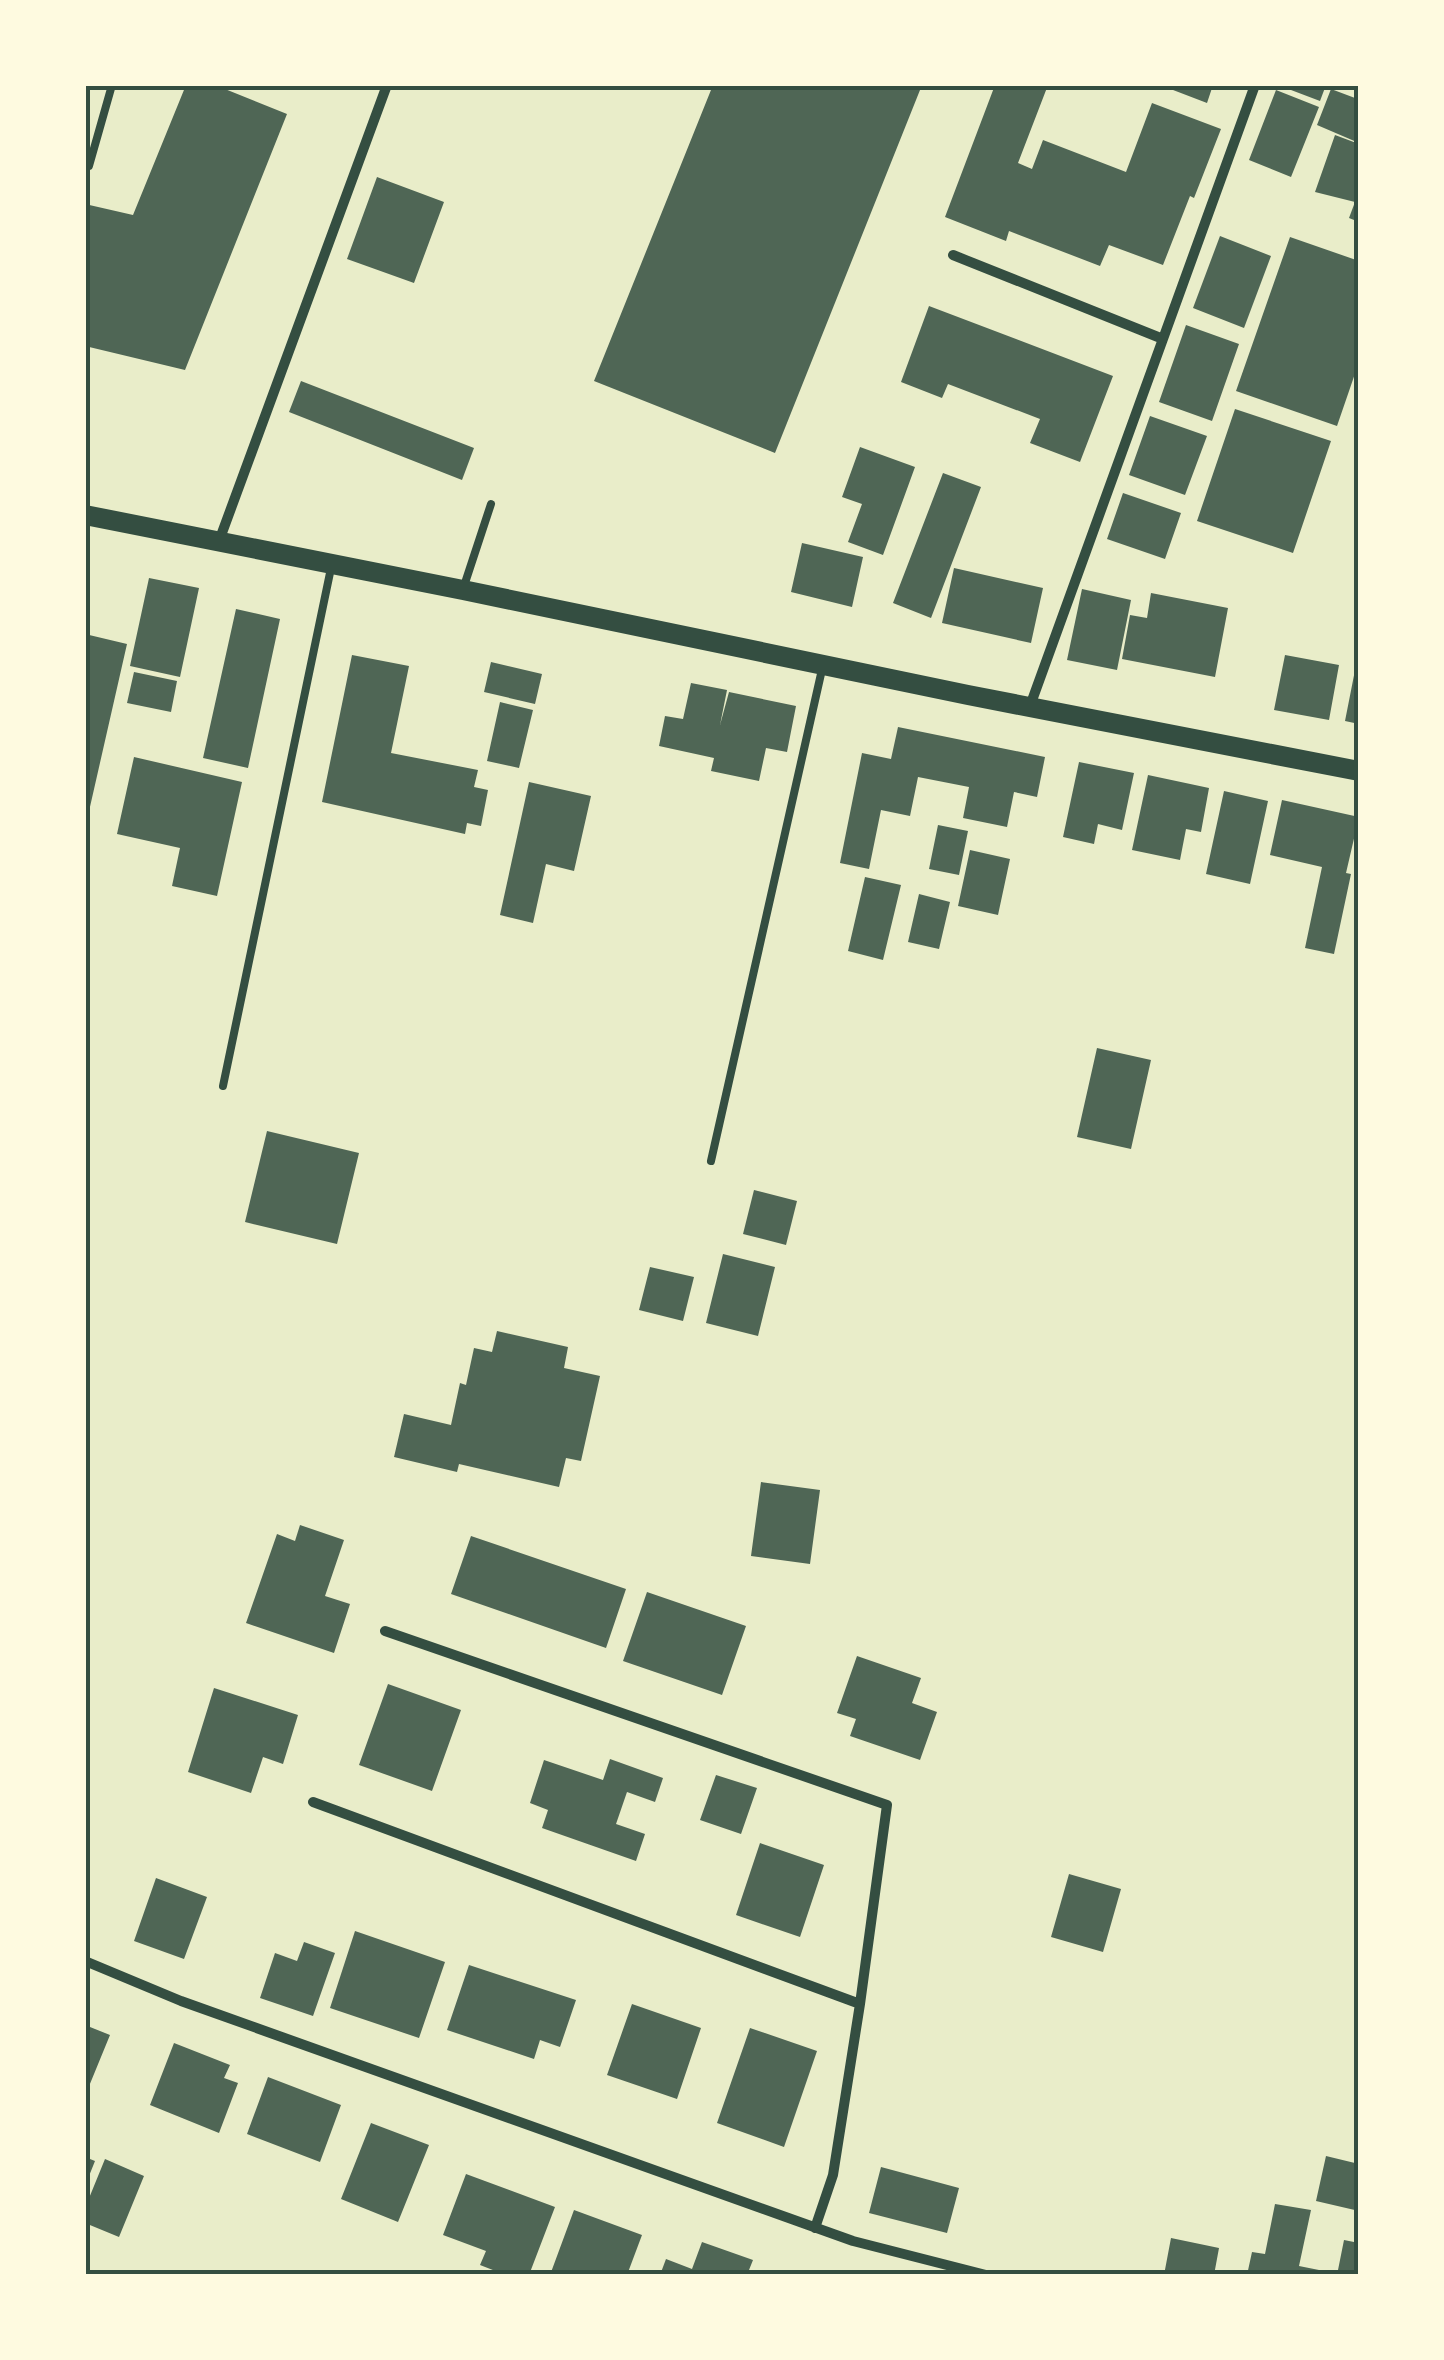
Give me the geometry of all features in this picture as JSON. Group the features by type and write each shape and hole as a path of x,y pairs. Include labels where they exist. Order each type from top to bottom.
{"main road":[{"path":"85,515 1359,772"}],"street":[{"path":"219,541 387,85"},
{"path":"1030,706 1255,85"},
{"path":"953,255 1163,339"},
{"path":"385,1631 887,1805 833,2175 815,2228"},
{"path":"313,1802 860,2004"},
{"path":"85,1961 182,2001 815,2228 986,2275"}],"lane":[{"path":"85,165 89,166 112,85"},
{"path":"463,590 491,504"},
{"path":"223,1086 332,564"},
{"path":"711,1160 823,665"}],"building":[{"path":"186,85 215,85 287,114 185,370 85,346 85,204 133,215"},
{"path":"713,85 922,85 775,453 594,381"},
{"path":"995,85 1048,85 1018,163 1032,169 1043,140 1126,172 1152,103 1221,129 1163,265 1109,245 1100,266 1009,231 1006,241 945,217"},
{"path":"1160,85 1213,85 1207,103"},
{"path":"1293,85 1326,85 1320,101 1291,90"},
{"path":"1331,89 1355,98 1359,89 1359,143 1317,125"},
{"path":"1276,90 1319,107 1291,177 1249,160"},
{"path":"1335,135 1359,144 1359,222 1349,218 1355,202 1315,192"},
{"path":"377,177 444,202 414,283 347,259"},
{"path":"1220,236 1271,256 1244,328 1193,308"},
{"path":"1290,237 1359,261 1359,362 1337,426 1236,391"},
{"path":"929,306 1113,376 1080,462 1030,443 1040,419 948,384 942,398 901,382"},
{"path":"1186,325 1239,344 1212,421 1159,402"},
{"path":"301,381 474,448 462,480 289,412"},
{"path":"1235,409 1331,441 1293,553 1197,521"},
{"path":"1150,416 1207,436 1185,495 1129,475"},
{"path":"860,447 915,467 883,555 848,542 862,504 842,497"},
{"path":"943,473 981,487 931,618 893,603"},
{"path":"1123,493 1181,513 1165,559 1107,539"},
{"path":"802,543 863,557 852,607 791,592"},
{"path":"954,568 1043,588 1031,643 942,623"},
{"path":"149,578 199,588 180,677 130,666"},
{"path":"1082,589 1131,600 1117,670 1067,660"},
{"path":"1151,593 1228,608 1215,677 1122,659 1130,615 1147,618"},
{"path":"236,609 280,619 248,768 203,758"},
{"path":"85,634 127,644 87,820 85,820"},
{"path":"352,655 409,666 391,753 478,770 474,787 488,790 481,826 467,823 465,834 322,802"},
{"path":"1285,655 1339,665 1329,720 1274,710"},
{"path":"1359,660 1359,724 1345,721"},
{"path":"491,662 542,674 535,704 484,692"},
{"path":"134,672 177,681 171,712 127,703"},
{"path":"691,683 727,690 720,725 729,692 796,706 787,752 766,748 759,781 711,771 714,758 659,746 665,716 683,719"},
{"path":"500,702 533,710 519,768 487,761"},
{"path":"898,727 1045,757 1037,797 1014,792 1007,827 963,818 969,787 918,777 910,816 881,810 869,869 840,863 862,753 891,759"},
{"path":"134,757 242,782 217,896 172,886 180,848 117,834"},
{"path":"1079,762 1134,773 1122,830 1098,824 1094,844 1063,837"},
{"path":"1148,775 1209,788 1201,832 1186,829 1180,860 1132,850"},
{"path":"529,782 591,796 574,871 546,864 533,923 500,915"},
{"path":"1224,791 1268,801 1250,884 1206,874"},
{"path":"1282,800 1359,817 1334,954 1305,948 1322,867 1270,855"},
{"path":"938,825 968,831 959,875 929,869"},
{"path":"970,850 1010,859 998,915 958,906"},
{"path":"865,877 901,885 883,960 848,951"},
{"path":"919,894 950,902 939,949 908,942"},
{"path":"1097,1048 1151,1060 1131,1149 1077,1137"},
{"path":"267,1131 359,1153 337,1244 245,1222"},
{"path":"754,1190 797,1201 786,1245 743,1234"},
{"path":"723,1254 775,1267 758,1336 706,1323"},
{"path":"650,1267 694,1277 683,1321 639,1310"},
{"path":"497,1331 568,1347 564,1368 600,1376 581,1461 566,1458 559,1487 459,1464 457,1472 394,1457 404,1414 451,1425 460,1383 466,1385 474,1348 492,1352"},
{"path":"761,1482 820,1490 810,1564 751,1556"},
{"path":"300,1525 344,1540 325,1596 350,1604 334,1653 246,1623 277,1534 295,1541"},
{"path":"471,1536 626,1589 606,1648 451,1594"},
{"path":"647,1592 746,1626 722,1695 623,1661"},
{"path":"857,1656 921,1678 912,1703 937,1712 920,1760 850,1736 856,1719 837,1713"},
{"path":"388,1684 461,1710 432,1791 359,1765"},
{"path":"214,1688 298,1715 283,1764 263,1757 251,1793 188,1772"},
{"path":"610,1759 663,1778 655,1802 627,1792 616,1824 645,1834 636,1861 542,1828 548,1810 530,1803 544,1760 603,1780"},
{"path":"716,1775 757,1788 741,1834 700,1820"},
{"path":"760,1843 824,1865 800,1937 736,1915"},
{"path":"1069,1874 1121,1889 1103,1952 1051,1937"},
{"path":"156,1878 207,1897 184,1959 134,1941"},
{"path":"355,1931 445,1962 419,2038 330,2008"},
{"path":"304,1942 335,1953 313,2016 260,1998 275,1953 297,1961"},
{"path":"469,1965 576,2000 560,2047 540,2040 534,2059 447,2030"},
{"path":"632,2004 701,2028 677,2099 607,2075"},
{"path":"85,2025 110,2035 85,2096"},
{"path":"750,2028 817,2051 784,2147 717,2123"},
{"path":"174,2043 230,2065 224,2078 238,2083 219,2133 150,2105"},
{"path":"268,2077 341,2105 320,2162 247,2134"},
{"path":"371,2123 429,2145 398,2222 341,2199"},
{"path":"1326,2156 1359,2164 1359,2211 1316,2201"},
{"path":"85,2157 95,2161 85,2186"},
{"path":"105,2159 144,2176 119,2237 85,2223 85,2208"},
{"path":"881,2167 959,2188 947,2233 869,2213"},
{"path":"466,2174 555,2207 529,2275 497,2275 498,2272 480,2265 486,2251 443,2235"},
{"path":"1275,2204 1311,2210 1299,2266 1334,2275 1247,2275 1252,2252 1265,2254"},
{"path":"574,2210 642,2235 627,2275 550,2275"},
{"path":"1171,2238 1219,2248 1214,2275 1164,2275"},
{"path":"1344,2240 1359,2243 1359,2275 1337,2275"},
{"path":"702,2242 753,2260 747,2275 660,2275 666,2259 692,2269"}]}
